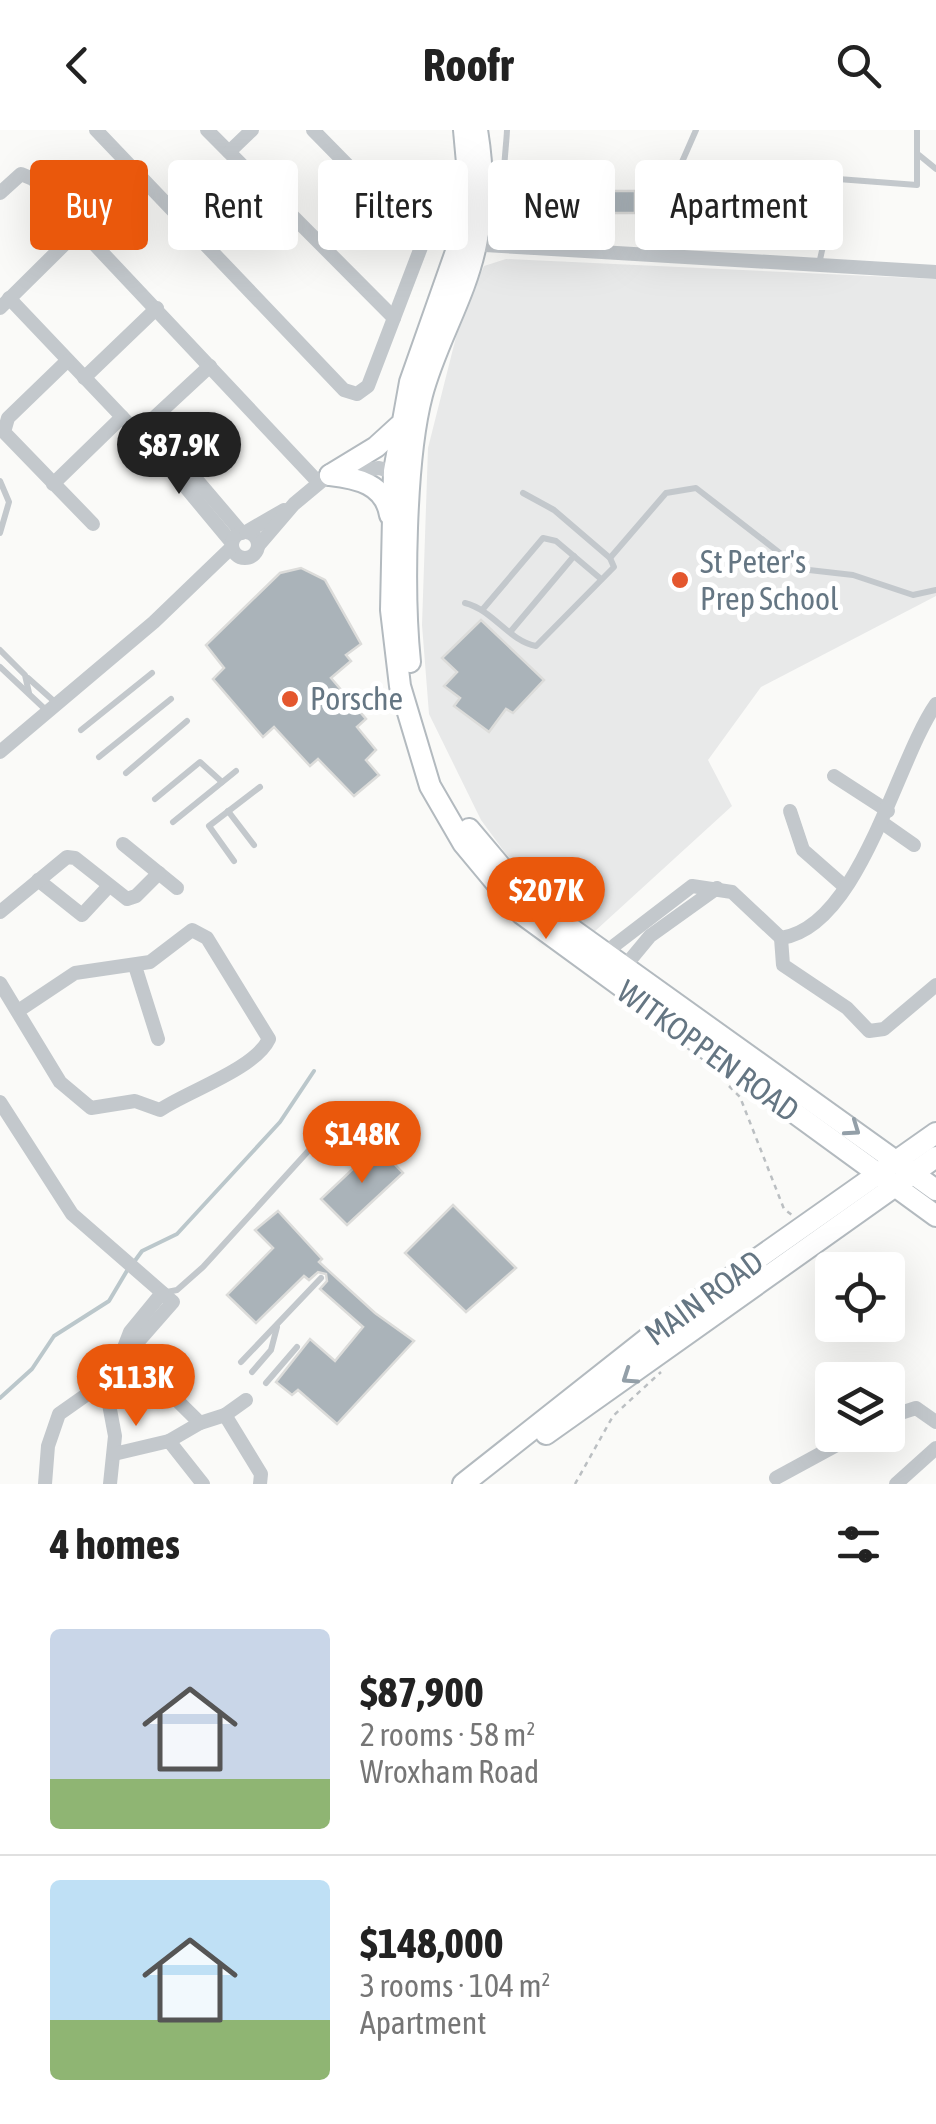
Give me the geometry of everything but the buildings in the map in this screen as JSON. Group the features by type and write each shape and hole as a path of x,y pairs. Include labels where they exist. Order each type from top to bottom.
{"main road":[{"name":"WITKOPPEN ROAD","path":"464,130 467,160"},
{"name":"WITKOPPEN ROAD","path":"468,244 482,159 477,130"},
{"name":"WITKOPPEN ROAD","path":"465,250 410,382 400,426 408,649 420,724 459,813 491,869"},
{"name":"WITKOPPEN ROAD","path":"466,250 421,399 393,537 391,610 400,686 411,734 444,811 511,891 610,969 840,1146 936,1190"},
{"path":"324,478 376,447 400,426"},
{"path":"324,478 356,478 376,488 389,507 393,537"},
{"name":"WITKOPPEN ROAD","path":"610,969 897,1174 936,1216"},
{"name":"MAIN ROAD","path":"471,1478 544,1436 862,1212 936,1133"},
{"path":"829,1210 848,1178 840,1146"},
{"name":"MAIN ROAD","path":"471,1478 672,1320 800,1229 897,1174 936,1157"},
{"path":"862,1212 898,1207 936,1224"}],"street":[{"path":"96,130 168,203"},
{"path":"207,130 237,160"},
{"path":"230,152 252,130"},
{"path":"213,250 350,393 361,393 368,386 422,252 422,238 312,130"},
{"path":"0,193 17,176 30,178"},
{"path":"298,223 394,318"},
{"path":"468,244 488,246"},
{"path":"59,250 5,303 133,425 252,556 294,504"},
{"path":"100,250 324,478"},
{"path":"532,250 936,272"},
{"path":"84,378 156,308"},
{"path":"67,362 8,418 4,428 93,524"},
{"path":"53,484 210,366"},
{"path":"0,752 200,582 239,542 324,478 379,468 403,475"},
{"path":"782,938 809,930 844,886 886,817 920,729 936,704"},
{"path":"834,776 914,845"},
{"path":"790,811 803,850 844,886"},
{"path":"123,844 177,888"},
{"path":"0,912 60,860 72,856 108,887 132,898 159,873"},
{"path":"38,880 82,915 108,887"},
{"path":"610,969 692,886 718,888 751,907 782,938 783,965 847,1008 869,1031 884,1029 936,985"},
{"path":"0,984 60,1082 76,1098 101,1110 135,1100 160,1110 213,1083 268,1043 267,1032 202,934 185,932 154,960 135,966 75,973 18,1011"},
{"path":"135,966 158,1039"},
{"path":"0,1102 72,1214 144,1278 170,1295 104,1382 74,1398 59,1414 48,1446 45,1484"},
{"path":"126,1354 200,1423"},
{"path":"104,1382 114,1416 110,1484"},
{"path":"114,1454 169,1441 200,1423 225,1415 246,1400"},
{"path":"905,1412 916,1408 936,1422"},
{"path":"225,1415 261,1474 260,1484"},
{"path":"169,1441 202,1484"},
{"path":"896,1484 936,1448"},
{"path":"776,1478 823,1452"}],"lane":[{"path":"506,160 507,130"},
{"path":"659,258 671,187 696,130"},
{"path":"818,266 838,179 915,186 920,182 917,130"},
{"path":"919,156 936,169"},
{"path":"587,250 588,254"},
{"path":"0,481 10,502 0,533"},
{"path":"610,558 666,493 696,488 785,557 809,570 853,575 913,595 936,590"},
{"path":"465,603 483,609 530,645 542,643 614,566 610,558 554,510 524,492"},
{"path":"483,609 540,540 551,538 601,578"},
{"path":"511,631 574,556"},
{"path":"0,650 52,708"},
{"path":"0,667 29,694 52,708"},
{"path":"81,730 152,673"},
{"path":"24,674 29,694"},
{"path":"99,757 171,698"},
{"path":"126,774 187,721"},
{"path":"155,799 200,762 222,782"},
{"path":"173,822 236,771"},
{"path":"234,861 209,828 260,787"},
{"path":"228,812 254,845"},
{"path":"170,1295 350,1105"},
{"path":"241,1362 321,1278"},
{"path":"252,1372 271,1350 277,1325"},
{"path":"266,1383 298,1347"}],"path":[{"path":"728,1086 740,1097 784,1209 800,1229"},
{"path":"575,1484 613,1416 658,1379 662,1370"}],"shaded area":[{"name":"St Peter's Prep School","path":"506,259 936,279 936,596 761,687 708,760 732,806 594,932 561,910 506,854 481,820 429,714 422,625 428,448 456,337 472,294 484,266"}],"waterway":[{"path":"134,1262 142,1251 177,1234 280,1122 314,1071"},
{"path":"0,1398 32,1369 54,1336 109,1301 128,1269"}],"place":[{"name":"St Peter's Prep School","path":"680,580"},
{"name":"Porsche","path":"290,699"}]}
